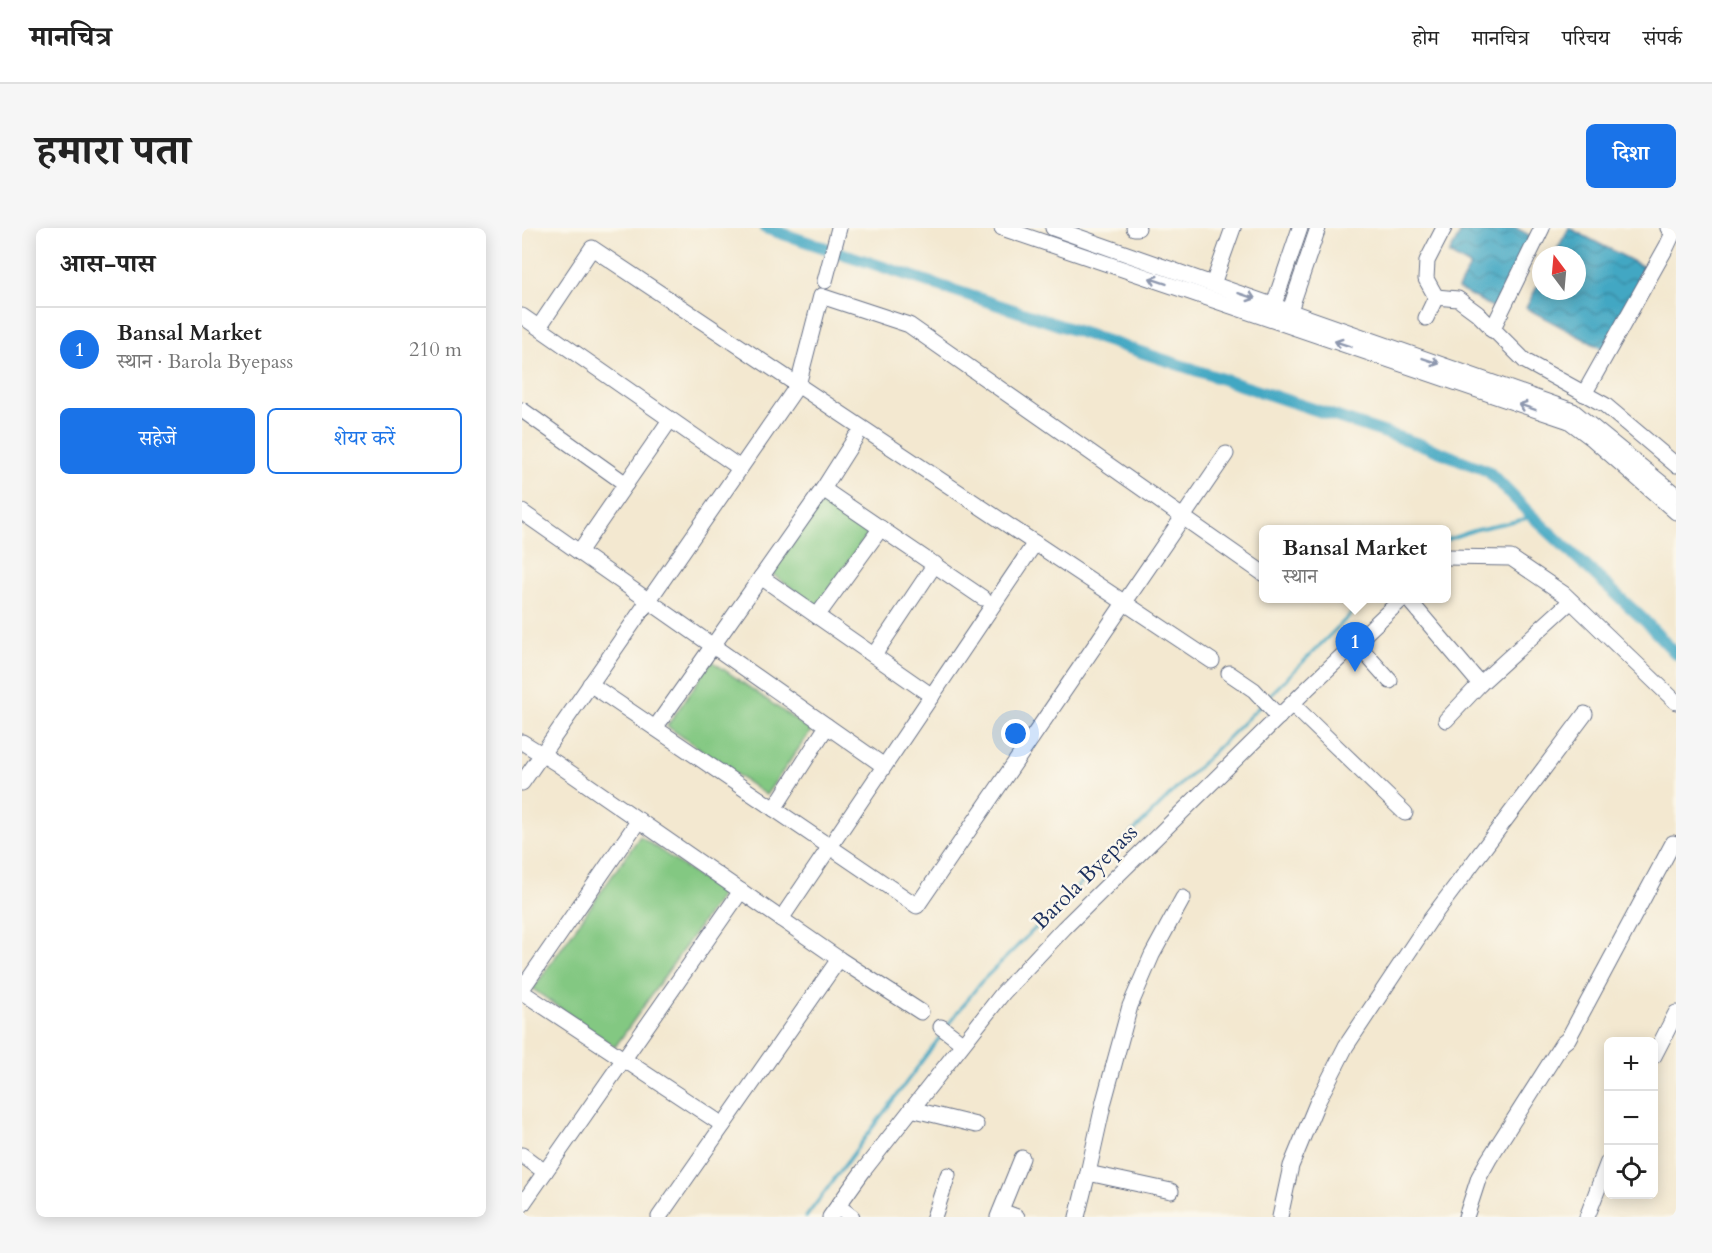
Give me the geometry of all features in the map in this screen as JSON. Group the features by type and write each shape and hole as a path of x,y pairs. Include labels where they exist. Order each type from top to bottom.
{"street":[{"path":"825,282 839,228"},
{"path":"1002,228 1271,312 1569,421 1593,439 1676,512"},
{"path":"1053,228 1095,235 1213,284 1271,312"},
{"path":"1213,284 1233,228"},
{"path":"1271,312 1300,228"},
{"path":"1287,318 1318,228"},
{"path":"1436,297 1426,279 1427,261 1444,228"},
{"path":"1492,330 1541,228"},
{"path":"1584,394 1672,248 1674,231 1668,228"},
{"path":"539,327 592,248 1212,661"},
{"path":"522,783 798,385 821,296 909,325 1259,571"},
{"path":"1426,318 1436,297"},
{"path":"1436,297 1458,299 1477,313 1525,361 1605,405 1676,465"},
{"path":"522,316 740,468"},
{"path":"1287,318 1573,411 1676,495"},
{"path":"522,410 626,484"},
{"path":"579,552 670,420"},
{"path":"655,728 823,489 856,437"},
{"path":"1646,470 1662,453"},
{"path":"590,684 917,906 1226,454"},
{"path":"823,489 983,598"},
{"path":"522,512 884,766"},
{"path":"818,616 881,528"},
{"path":"781,919 1035,543"},
{"path":"1451,556 1511,558 1571,601 1676,702"},
{"path":"874,655 935,564"},
{"path":"761,577 932,696"},
{"path":"1446,720 1480,684 1571,601"},
{"name":"Barola Byepass","path":"834,1212 863,1171 1003,993 1276,713 1292,704 1400,603"},
{"path":"1409,603 1480,684"},
{"path":"1356,643 1389,681"},
{"path":"1229,673 1254,690 1276,713"},
{"path":"1292,704 1405,813"},
{"path":"1280,1217 1291,1166 1317,1103 1346,1046 1430,920 1585,714"},
{"path":"774,809 827,726"},
{"path":"522,742 839,959 921,1012"},
{"path":"639,820 522,990 723,1125"},
{"path":"1466,1217 1479,1177 1562,1044 1568,1039 1673,843 1676,844"},
{"path":"522,1205 741,891"},
{"path":"1077,1217 1104,1101 1130,1006 1152,954 1183,898"},
{"path":"659,1217 839,959"},
{"path":"1658,1047 1676,1013"},
{"path":"941,1027 962,1043"},
{"path":"911,1109 976,1125"},
{"path":"522,1155 545,1172"},
{"path":"1017,1217 1000,1214 1022,1158"},
{"path":"1587,1217 1604,1172"},
{"path":"1088,1173 1171,1191"},
{"path":"934,1217 948,1175"},
{"path":"834,1212 852,1217"}],"green space":[{"path":"824,499 870,531 817,606 771,573"},
{"path":"712,661 811,731 766,795 667,726"},
{"path":"640,836 722,894 615,1047 533,989"}],"water":[{"path":"1463,228 1516,228 1533,237 1496,309 1458,289 1470,266 1449,254"},
{"path":"1569,228 1650,270 1606,351 1526,308 1532,296 1532,300 1586,300 1586,246 1559,246"}],"waterway":[{"path":"765,228 1425,446 1488,471 1533,517 1645,621 1676,654"},
{"path":"1451,538 1475,530 1533,517"},
{"path":"1268,697 1362,603"},
{"path":"948,1025 981,982 1262,704"},
{"path":"806,1217 943,1033"}],"place":[{"name":"Bansal Market","path":"1355,672"}]}
